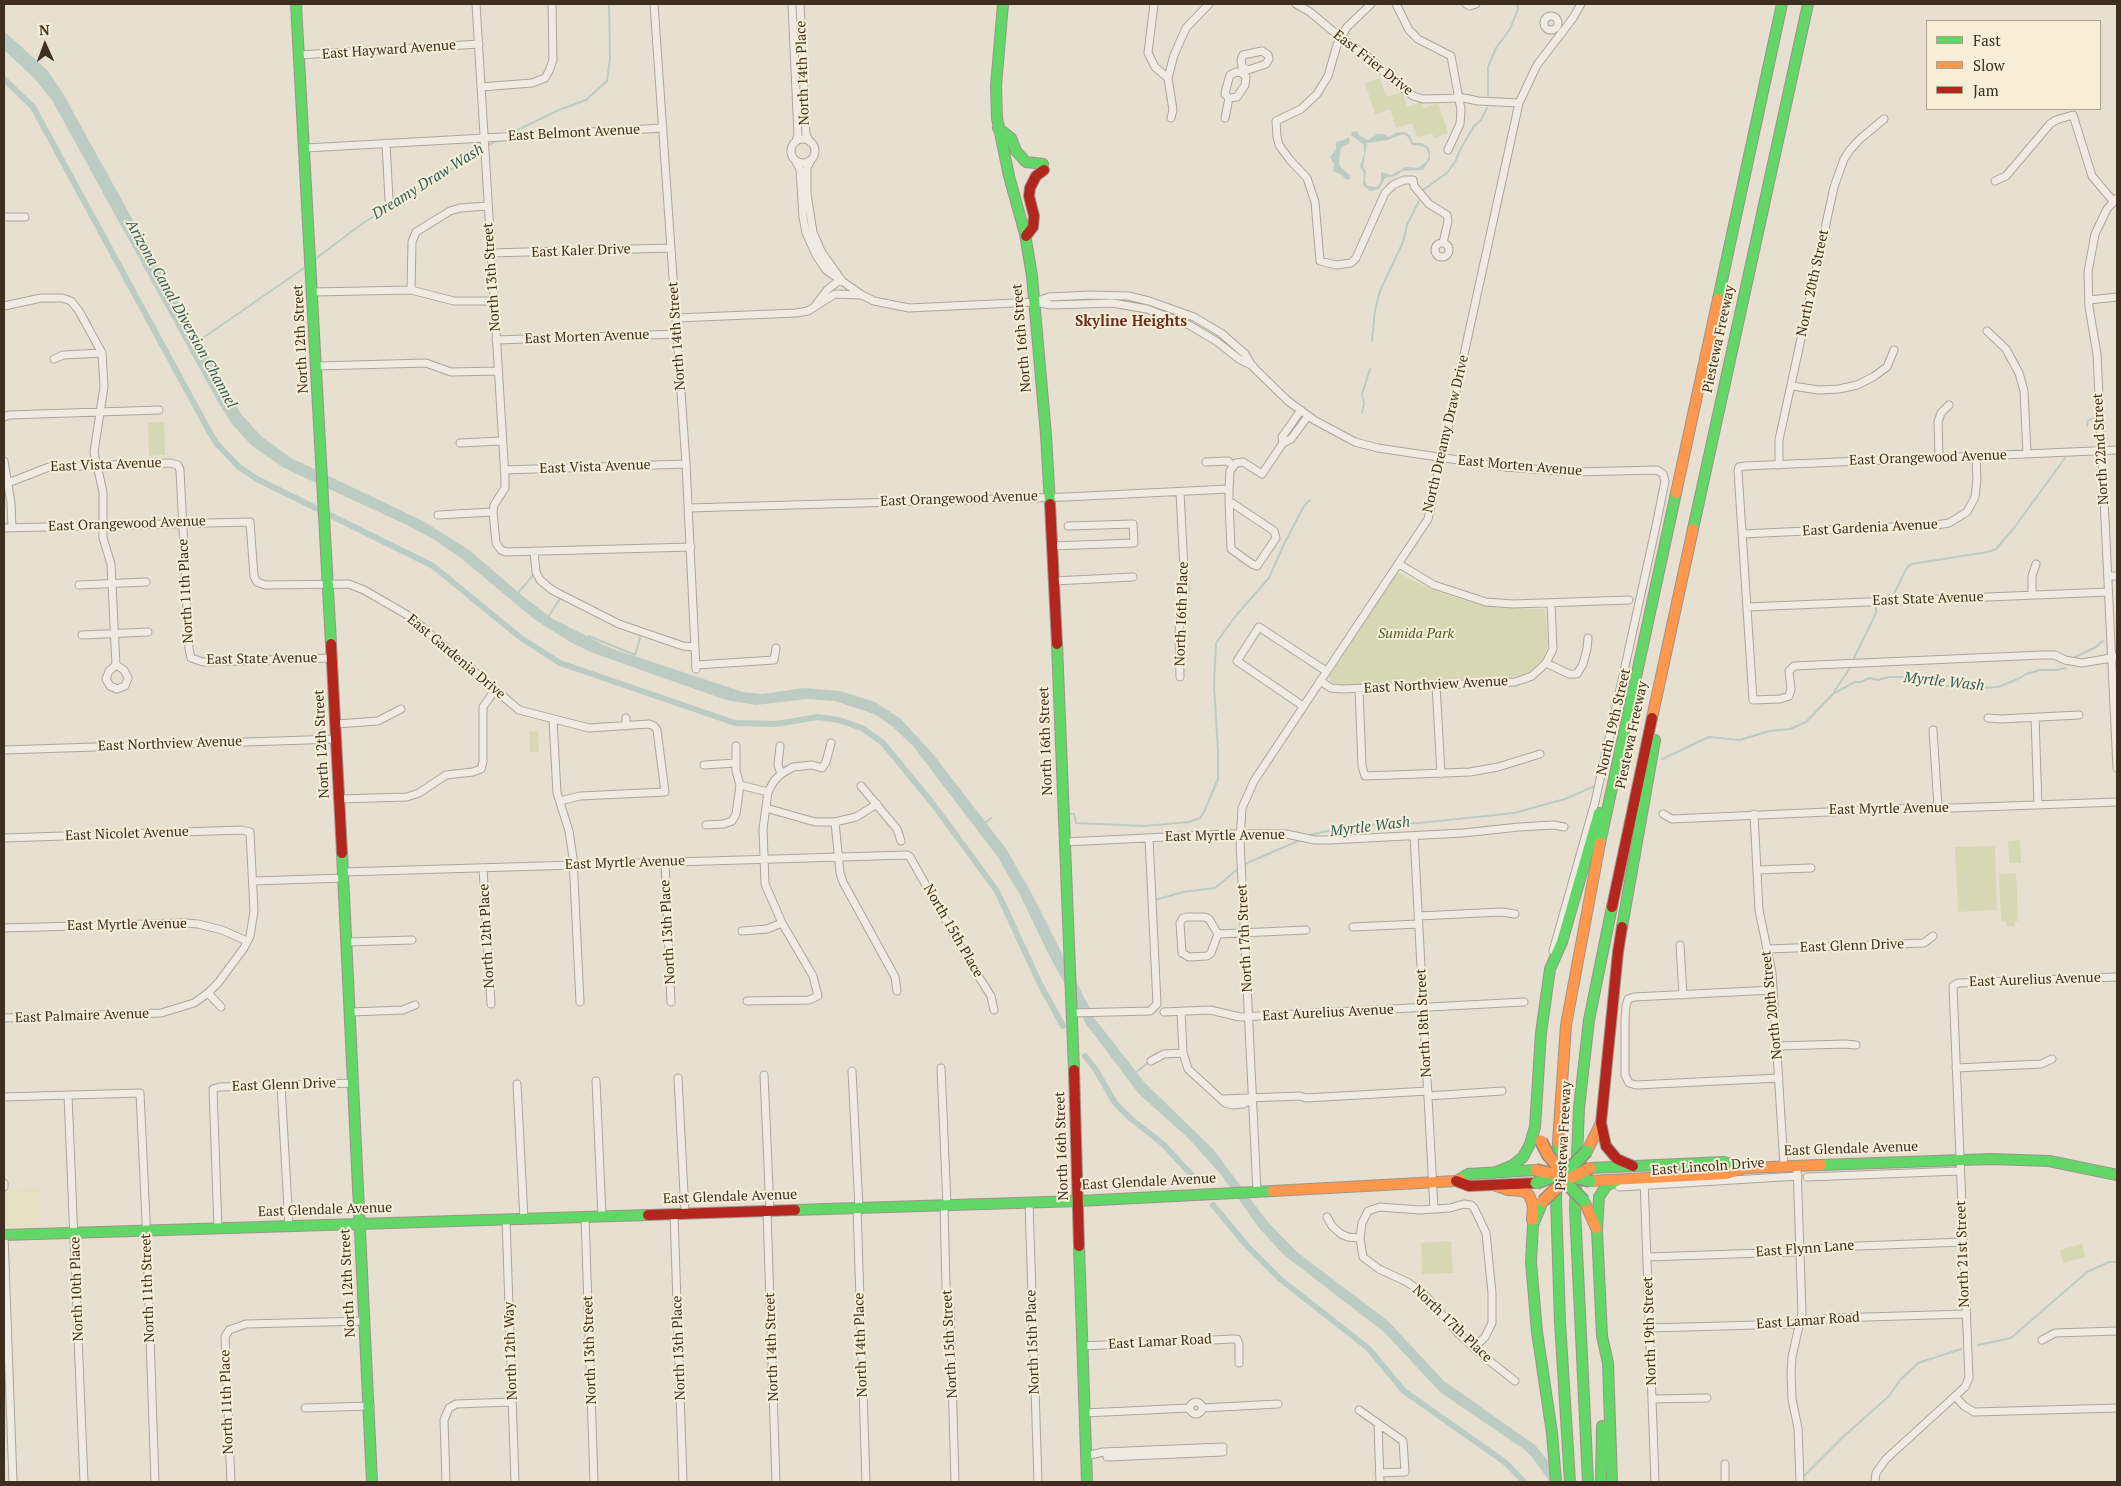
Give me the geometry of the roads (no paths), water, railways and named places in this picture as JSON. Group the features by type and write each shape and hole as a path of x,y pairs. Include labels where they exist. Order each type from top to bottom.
{"main road":[{"name":"North 12th Street","path":"296,4 306,148 326,520 355,1084 372,1482"},
{"name":"North 16th Street","path":"1003,4 996,86 998,128 1026,236 1035,302 1054,581 1074,1061 1087,1482"},
{"name":"Piestewa Freeway","path":"1570,1482 1560,1322 1556,1212 1557,1154 1568,1016 1592,882 1782,4"},
{"name":"Piestewa Freeway","path":"1588,1482 1581,1363 1576,1209 1579,1108 1595,983 1808,4"},
{"path":"998,128 1011,138 1016,151 1026,162 1044,167 1036,176 1030,188 1034,216 1033,227 1026,236"},
{"path":"1633,1166 1617,1159 1609,1151 1604,1140 1601,1123 1614,984 1661,705 1659,682"},
{"path":"1494,1172 1513,1165 1523,1157 1536,1127 1541,1033 1550,969 1564,933 1602,802 1622,718 1635,684"},
{"path":"1533,1225 1544,1201 1587,1150 1601,1123"},
{"path":"1536,1127 1548,1155 1584,1201 1597,1230"},
{"path":"1960,1165 2032,1159 2073,1165 2117,1175"},
{"name":"East Glendale Avenue","path":"4,1235 1079,1201 1456,1181 1469,1186 1536,1183 1590,1168 1724,1162 1744,1168"},
{"name":"East Glendale Avenue","path":"1456,1181 1468,1174 1536,1170 1590,1181 1619,1184 1726,1174 1744,1168 1784,1166 1798,1171 1960,1165"},
{"path":"1601,1482 1603,1432 1599,1363 1602,1336 1597,1230 1599,1197 1606,1186 1619,1184"},
{"path":"1494,1185 1508,1190 1523,1191 1529,1195 1532,1201 1531,1262 1537,1332 1556,1482"},
{"path":"1602,1336 1608,1363 1612,1482"}],"street":[{"name":"North 13th Street","path":"476,4 505,488 494,505 493,512"},
{"path":"481,87 532,83 545,78 553,60 552,4"},
{"name":"North 14th Street","path":"654,4 689,508 696,667 774,660 776,648"},
{"name":"North 14th Place","path":"792,4 798,135 796,142 790,150 800,169 806,233 816,255 826,270 841,279"},
{"name":"North 14th Place","path":"800,4 806,135 815,151 807,168 807,194 813,232 821,251 841,279"},
{"path":"1154,4 1148,53 1155,67 1168,78"},
{"path":"1170,92 1168,78 1174,55 1186,28 1210,4"},
{"name":"East Frier Drive","path":"1296,4 1310,12 1340,38 1368,57 1413,96 1423,99 1459,98 1519,103"},
{"path":"1371,4 1351,22 1340,38 1328,76 1317,94 1301,109 1276,122 1276,137 1279,145 1290,160 1307,178 1315,202 1320,261 1336,265 1351,263 1356,258 1385,192 1393,184 1404,180 1413,180 1414,186 1429,204 1447,215 1448,220 1443,243"},
{"path":"1396,4 1408,30 1418,39 1451,56 1459,98 1460,124 1448,150"},
{"path":"1466,4 1470,6 1476,4"},
{"name":"North Dreamy Draw Drive","path":"1240,834 1242,808 1248,793 1361,615 1399,564 1428,519 1519,103 1537,65 1560,30 1573,18 1581,4"},
{"name":"East Hayward Avenue","path":"299,55 479,44"},
{"path":"1243,70 1246,78 1245,85 1237,97 1229,98 1225,94 1230,75 1243,70"},
{"path":"1225,118 1229,98"},
{"path":"1995,181 2006,176 2050,124 2056,120 2073,115 2092,176 2115,199"},
{"name":"North 20th Street","path":"1779,465 1779,440 1838,173 1844,159 1860,139 1884,119"},
{"name":"East Belmont Avenue","path":"306,148 663,128"},
{"name":"North 14th Place","path":"796,142 803,139 810,142"},
{"path":"386,143 389,200"},
{"path":"796,162 803,164 810,162"},
{"name":"North 22nd Street","path":"2115,199 2100,220 2089,256 2089,300 2097,354 2108,592 2114,657 2117,768"},
{"path":"411,290 411,236 450,210 487,206"},
{"path":"4,217 25,217"},
{"name":"East Kaler Drive","path":"491,254 671,248"},
{"path":"813,308 827,290 841,279"},
{"name":"East Morten Avenue","path":"841,279 862,295 884,304 909,308 1035,302 1049,297 1112,295 1135,298 1164,305 1194,317 1221,334 1245,354 1253,367 1300,410 1355,442 1378,448 1505,467 1566,471 1657,470 1663,474"},
{"path":"313,292 411,290 454,301 494,301"},
{"name":"East Morten Avenue","path":"676,318 796,313 813,308 835,294 862,295"},
{"path":"2089,300 2117,297"},
{"path":"4,306 41,298 62,298 71,301 79,311 102,353 104,387 94,452 103,492 103,538 110,556 116,665"},
{"path":"1987,331 2006,349 2020,372 2024,391 2027,454"},
{"name":"East Morten Avenue","path":"496,340 677,334"},
{"path":"1792,386 1819,390 1839,389 1857,385 1874,377 1888,367 1894,350"},
{"path":"54,359 63,355 102,353"},
{"path":"317,366 426,363 451,372 498,371"},
{"path":"1939,457 1938,422 1941,413 1949,405"},
{"path":"4,417 9,415 159,410"},
{"path":"1283,443 1282,437 1300,410"},
{"path":"1229,500 1274,531 1276,538 1257,566 1231,549 1229,500 1230,471 1233,466 1243,462 1262,474 1283,443 1288,442 1308,416"},
{"path":"460,443 502,441"},
{"name":"East Orangewood Avenue","path":"1742,534 1739,467 2117,450"},
{"name":"East Gardenia Avenue","path":"1742,534 1949,523 1967,512 1975,497 1977,479 1976,456"},
{"path":"4,461 12,528"},
{"path":"1206,462 1228,461 1233,466"},
{"name":"East Vista Avenue","path":"8,484 49,467 170,463 178,465"},
{"name":"East Vista Avenue","path":"504,470 686,464"},
{"name":"North 11th Place","path":"178,465 180,470 191,658"},
{"name":"North 19th Street","path":"1550,969 1555,941 1596,802 1665,480 1663,474"},
{"name":"East Orangewood Avenue","path":"689,508 1229,489"},
{"name":"North 16th Place","path":"1180,492 1185,589 1179,631 1180,677"},
{"path":"438,515 493,512 498,547 506,552 691,547"},
{"name":"East Orangewood Avenue","path":"4,528 250,522 254,576 257,582"},
{"path":"1052,546 1134,543 1133,524 1068,526"},
{"path":"1742,534 1754,700 1780,699 1789,696 1791,689 1789,670 1794,666 2042,655 2055,655 2076,663 2114,657"},
{"path":"534,551 536,572 540,580 552,590 593,613 619,624 682,646 695,647"},
{"path":"1399,564 1434,585 1486,602 1513,604 1629,600"},
{"path":"2032,595 2032,576 2036,564"},
{"path":"2108,576 2117,576"},
{"path":"1054,581 1133,578"},
{"path":"79,585 146,582"},
{"name":"East Gardenia Drive","path":"257,582 265,585 349,584 409,616 519,710 589,728 626,722 654,726 657,730 665,792 580,796 560,801"},
{"name":"East State Avenue","path":"1747,607 2108,592"},
{"path":"1551,603 1552,649 1546,663 1568,674 1577,674 1583,664 1588,638"},
{"path":"1303,706 1237,661 1259,627 1326,671"},
{"path":"82,636 148,632"},
{"name":"East State Avenue","path":"191,658 203,662 333,658"},
{"name":"East Northview Avenue","path":"1320,681 1331,688 1359,689 1515,682 1532,676 1546,663"},
{"path":"1436,685 1441,774"},
{"path":"1359,689 1362,766 1365,776 1441,774 1491,769 1540,754"},
{"path":"340,799 407,797 419,793 446,775 473,772 481,769 483,762 483,707 495,690"},
{"path":"336,724 378,721 401,709"},
{"path":"1988,718 2079,715"},
{"path":"2035,717 2038,805"},
{"path":"553,720 557,793 569,831 574,865 580,1002"},
{"path":"1933,730 1938,807"},
{"name":"East Northview Avenue","path":"4,750 337,739"},
{"path":"746,1001 809,1000 818,996 814,976 782,923 765,884 763,829 768,792 781,774 793,767 812,765 822,768 826,762 831,743"},
{"path":"706,825 724,824 732,821 736,814 740,785 736,763 736,746"},
{"path":"780,746 778,765 781,774"},
{"path":"704,765 736,763"},
{"path":"740,785 768,792"},
{"path":"861,786 897,829 901,841"},
{"name":"East Myrtle Avenue","path":"1663,814 1672,819 1754,814 2117,802"},
{"path":"766,808 815,822 835,822 856,817 877,804"},
{"name":"North 20th Street","path":"1754,814 1759,910 1768,949 1773,990 1784,1166"},
{"path":"835,822 840,874 895,977 897,991"},
{"name":"East Myrtle Avenue","path":"1065,842 1240,834 1286,834 1320,840 1414,836 1554,825 1564,827"},
{"name":"East Nicolet Avenue","path":"4,838 242,830 250,832 253,881"},
{"name":"North 17th Street","path":"1240,834 1252,1098 1252,1192"},
{"name":"North 18th Street","path":"1414,836 1434,1209"},
{"path":"1072,1016 1150,1011 1157,1004 1149,838"},
{"name":"East Myrtle Avenue","path":"253,881 483,868 907,855"},
{"name":"North 15th Place","path":"907,855 910,857 966,958 991,996 994,1010"},
{"name":"North 13th Place","path":"665,862 671,1002"},
{"name":"North 12th Place","path":"483,868 491,1004"},
{"path":"1757,870 1812,868"},
{"path":"221,1007 208,993 228,970 250,936 254,911 253,881"},
{"path":"1418,916 1502,912 1515,914"},
{"path":"1206,917 1218,934 1211,953 1207,956 1190,957 1182,953 1180,923 1183,918 1206,917"},
{"name":"East Myrtle Avenue","path":"4,928 186,923 222,930 247,942"},
{"path":"742,931 767,929 782,923"},
{"path":"1353,927 1418,924"},
{"path":"1218,934 1306,930"},
{"name":"East Glenn Drive","path":"1768,949 1924,943 1933,936"},
{"path":"347,942 412,940"},
{"path":"1680,945 1683,995"},
{"name":"East Aurelius Avenue","path":"1953,986 1958,983 2117,977"},
{"name":"North 21st Street","path":"1875,1482 1876,1473 1886,1459 1965,1387 1969,1378 1953,986"},
{"path":"1773,990 1634,997 1628,1000 1624,1044 1625,1075 1629,1083 1636,1085 1779,1078"},
{"name":"East Palmaire Avenue","path":"4,1018 161,1014 194,1003 208,993"},
{"name":"East Aurelius Avenue","path":"1164,1012 1218,1010 1230,1016 1248,1017 1524,1002"},
{"path":"351,1012 402,1010 415,1006"},
{"path":"1181,1011 1184,1053 1188,1069 1222,1099 1237,1097 1300,1096 1306,1098 1502,1091"},
{"path":"1777,1046 1856,1045"},
{"path":"1151,1061 1164,1054 1184,1053"},
{"path":"1956,1068 2041,1064 2052,1059"},
{"name":"North 15th Street","path":"941,1068 946,1287 950,1309 956,1482"},
{"name":"North 14th Place","path":"852,1071 866,1482"},
{"name":"North 14th Street","path":"764,1075 776,1482"},
{"name":"North 13th Place","path":"678,1078 683,1482"},
{"path":"596,1081 602,1216"},
{"name":"East Glenn Drive","path":"218,1228 213,1089 219,1087 355,1084"},
{"path":"517,1084 524,1219"},
{"path":"282,1085 289,1226"},
{"name":"North 11th Street","path":"68,1095 140,1094 155,1482"},
{"path":"4,1097 68,1095"},
{"name":"North 10th Place","path":"68,1095 84,1482"},
{"path":"1807,1177 1960,1165"},
{"path":"1798,1171 1802,1313 1792,1357 1791,1373 1792,1400 1798,1428 1800,1482"},
{"name":"East Lincoln Drive","path":"1644,1182 1798,1171"},
{"name":"North 19th Street","path":"1644,1182 1655,1482"},
{"name":"North 15th Place","path":"1029,1202 1038,1482"},
{"path":"1326,1217 1341,1234 1360,1238 1364,1216 1374,1209 1434,1209 1470,1205 1479,1215 1486,1233 1492,1293 1492,1323 1485,1337 1474,1348"},
{"name":"North 13th Street","path":"585,1217 594,1482"},
{"name":"North 12th Way","path":"506,1219 515,1482"},
{"path":"4,1235 7,1415 13,1482"},
{"name":"North 17th Place","path":"1360,1238 1363,1257 1368,1262 1423,1293 1458,1334 1515,1381"},
{"name":"East Flynn Lane","path":"1648,1257 1799,1252 1833,1247 1963,1242"},
{"name":"East Lamar Road","path":"1650,1328 1801,1322 1833,1318 1966,1314"},
{"name":"North 11th Place","path":"231,1482 225,1337 229,1330 234,1326 246,1324 364,1320"},
{"path":"2042,1340 2055,1334 2114,1329"},
{"name":"East Lamar Road","path":"1083,1346 1237,1339 1239,1363"},
{"path":"1955,1396 1964,1406 1974,1412 2117,1408"},
{"path":"1652,1399 1707,1398"},
{"path":"446,1482 444,1420 450,1408 456,1404 512,1402"},
{"path":"1085,1413 1189,1408 1191,1412 1196,1414 1202,1408 1278,1404"},
{"path":"305,1408 370,1406"},
{"path":"1359,1410 1403,1441 1405,1472 1380,1472"},
{"path":"1378,1424 1380,1482"},
{"path":"1086,1456 1103,1452 1223,1449"},
{"path":"1725,1464 1726,1482"}],"water":[{"name":"Arizona Canal Diversion Channel","path":"4,31 47,70 61,90 233,401 241,414 261,436 291,458 423,521 469,550 553,619 610,648 743,692 762,694 804,688 840,691 875,702 901,719 933,754 1007,850 1033,896 1095,1019 1145,1083 1213,1149 1267,1221 1297,1252 1388,1321 1444,1381 1535,1445 1549,1462 1559,1482 1550,1482 1525,1450 1441,1393 1384,1332 1284,1255 1259,1228 1222,1176 1189,1139 1139,1094 1086,1024 1020,895 997,856 913,746 893,727 874,714 835,701 807,699 756,705 726,700 593,653 570,642 534,619 462,559 435,540 284,468 252,446 233,425 219,404 52,100 34,78 4,50"},
{"path":"1357,131 1359,135 1368,140 1377,134 1389,137 1395,133 1403,132 1410,135 1413,143 1422,143 1428,147 1430,159 1423,170 1403,171 1395,176 1385,178 1379,189 1370,191 1363,185 1364,173 1360,166 1364,155 1364,145 1351,135 1352,132","holes":["1403,134 1408,137 1412,145 1426,148 1429,155 1427,161 1418,168 1406,167 1391,175 1381,172 1381,181 1377,187 1368,186 1365,182 1366,172 1363,167 1367,143 1388,140"]},
{"path":"1348,137 1350,140 1349,144 1341,148 1339,161 1340,166 1350,176 1350,179 1347,180 1333,171 1334,164 1330,157 1336,150 1336,142"}],"waterway":[{"name":"Dreamy Draw Wash","path":"509,134 559,110 586,100 607,81 610,59 609,4"},
{"path":"1488,95 1488,67 1496,48 1510,29 1518,9 1517,4"},
{"path":"4,79 33,107 209,431 217,444 239,467 257,479 433,566 521,638 560,663 735,723 776,724 818,717 839,720 862,728 883,743 933,804 997,891 1040,984 1063,1026"},
{"path":"1423,190 1447,173 1474,126 1481,120 1487,108"},
{"name":"Dreamy Draw Wash","path":"487,146 498,140"},
{"name":"Dreamy Draw Wash","path":"314,260 363,223 466,160 482,148"},
{"path":"1372,341 1375,310 1380,291 1403,242 1407,225 1419,201"},
{"name":"Dreamy Draw Wash","path":"197,342 307,266"},
{"path":"1362,413 1364,403 1362,394 1370,369"},
{"path":"2087,426 2088,421 2093,418"},
{"path":"1894,594 1906,569 1911,564 1988,552 1996,549 2014,528 2065,458"},
{"path":"1066,814 1074,814 1076,823 1144,826 1189,822 1200,818 1218,779 1214,685 1216,643 1234,618 1269,578 1284,544 1304,506 1310,500"},
{"path":"518,593 534,574"},
{"path":"549,616 561,597"},
{"path":"1854,658 1876,613 1876,608"},
{"path":"586,640 589,636 635,655 641,635"},
{"name":"Myrtle Wash","path":"2075,657 2096,647 2103,641"},
{"path":"1834,692 1850,668"},
{"name":"Myrtle Wash","path":"1662,759 1709,737 1740,740 1769,731 1790,729 1806,722 1833,694 1855,682 1861,682 1869,678 1878,680 1889,677 1916,677 1947,686 1957,687 1964,685 1979,688 1998,687 2026,674 2040,670 2066,668"},
{"name":"Myrtle Wash","path":"1309,835 1370,825 1419,823 1514,813 1565,799 1595,786"},
{"name":"Myrtle Wash","path":"985,823 991,818"},
{"name":"Myrtle Wash","path":"1243,865 1300,840"},
{"name":"Myrtle Wash","path":"1155,900 1183,892 1215,888 1239,868"},
{"path":"1085,1056 1096,1070 1115,1103 1130,1118 1163,1144 1199,1183"},
{"path":"1135,1073 1149,1062"},
{"path":"1213,1205 1248,1247 1280,1279 1368,1348 1404,1391 1506,1463 1524,1482"},
{"path":"1978,1345 2011,1338 2087,1272 2109,1262 2117,1262"},
{"path":"1803,1477 1843,1437 1889,1396 1900,1380 1918,1363 1961,1349"}],"district":[{"name":"Skyline Heights","path":"1131,322"}],"park label":[{"name":"Sumida Park","path":"1416,634"}]}
